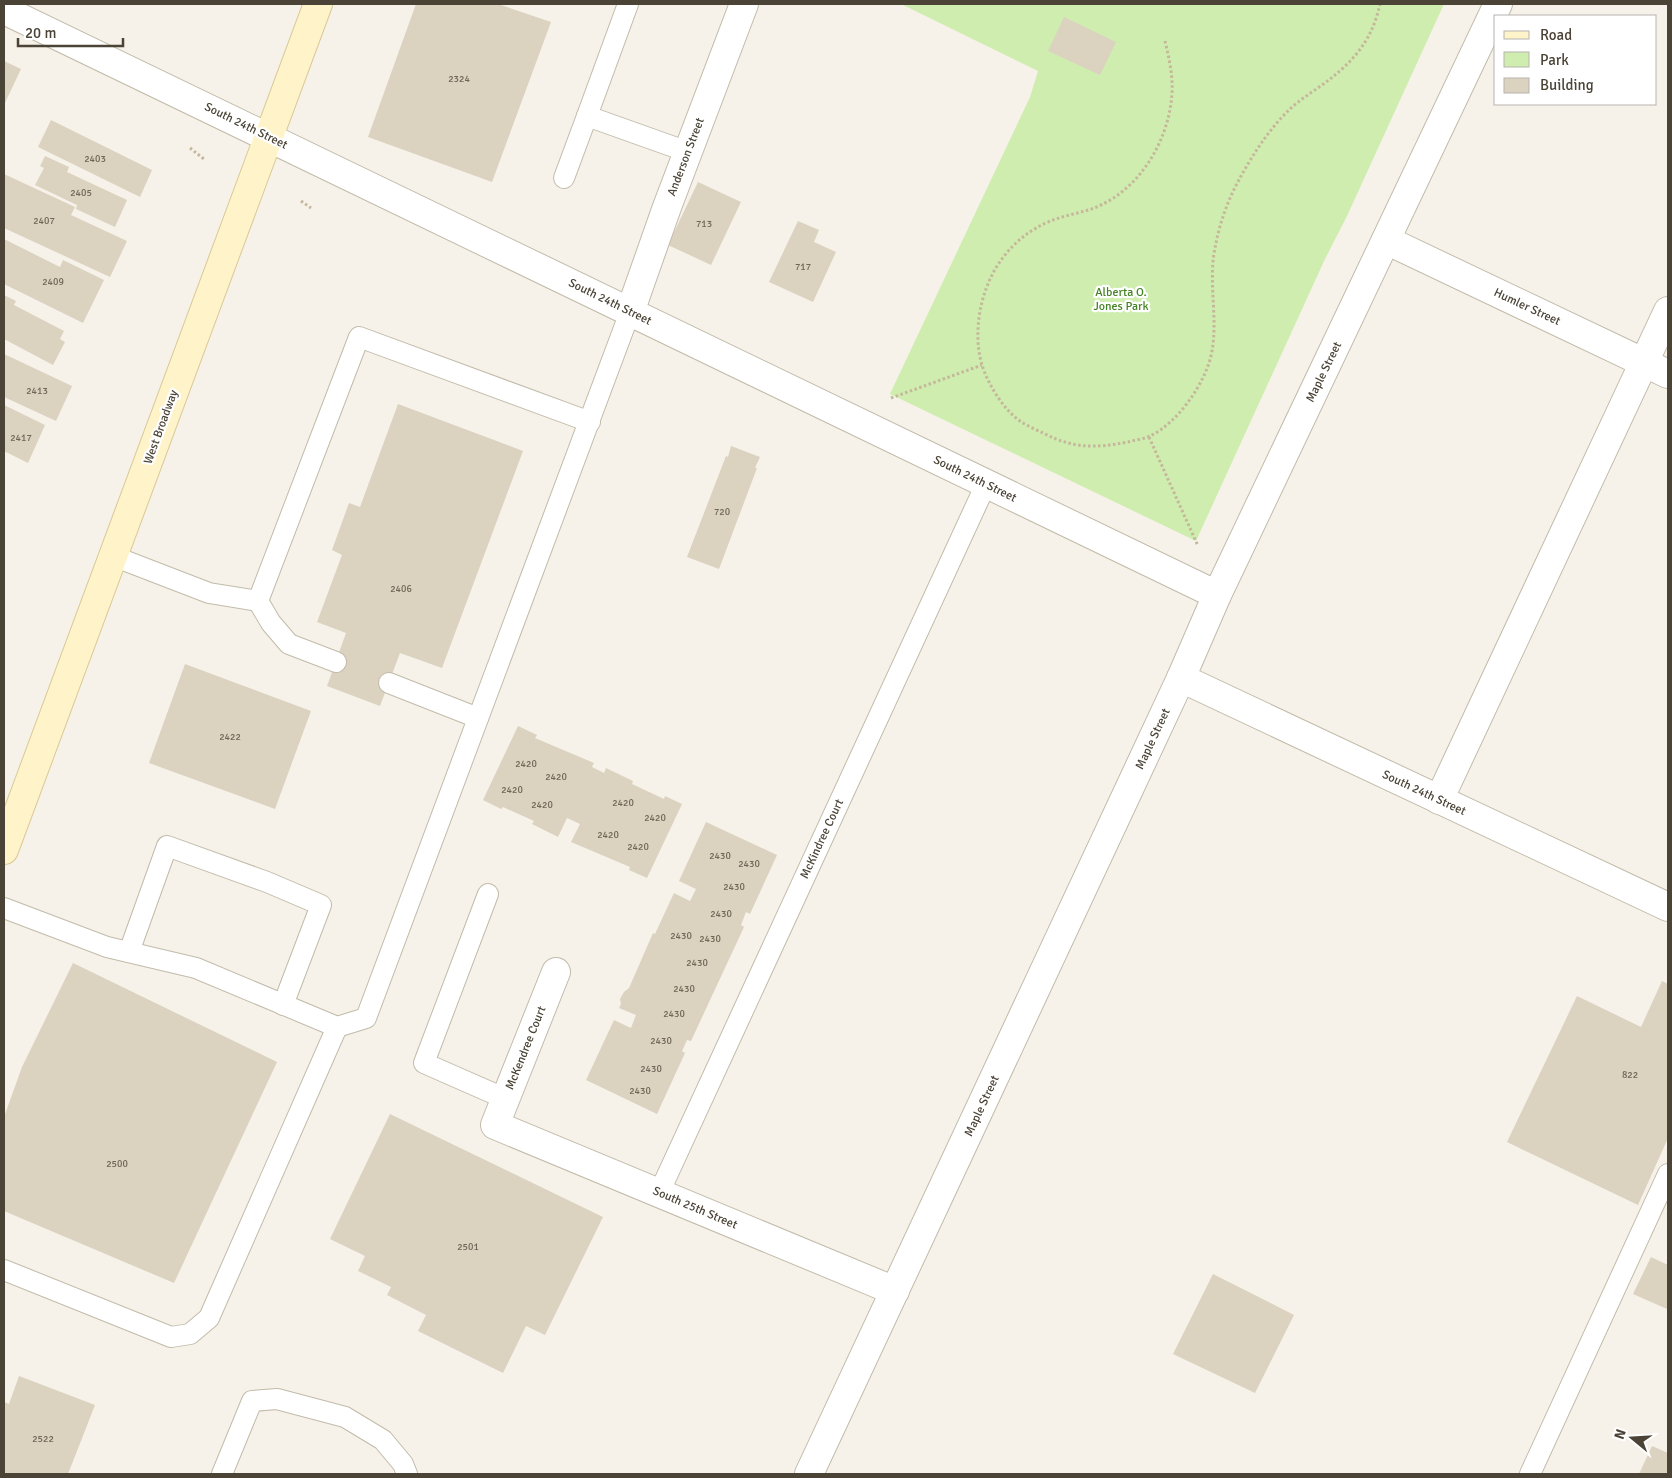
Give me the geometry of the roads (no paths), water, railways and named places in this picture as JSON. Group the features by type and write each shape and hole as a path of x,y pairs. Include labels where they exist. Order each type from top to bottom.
{"street":[{"name":"West Broadway","path":"4,850 318,4"},
{"name":"Anderson Street","path":"630,312 744,4"},
{"name":"Maple Street","path":"818,1471 895,1291 1181,678 1217,595 1498,4"},
{"name":"South 24th Street","path":"4,10 1217,595"},
{"name":"Humler Street","path":"1386,240 1668,374"},
{"path":"1439,800 1668,311"},
{"name":"South 24th Street","path":"1181,678 1668,907"},
{"name":"McKendree Court","path":"495,1125 556,972"},
{"name":"South 25th Street","path":"495,1125 895,1291"}],"lane":[{"path":"564,178 628,4"},
{"path":"587,116 688,152"},
{"path":"4,908 107,947 196,968 337,1027 366,1018 630,312"},
{"path":"258,601 359,337 590,422"},
{"name":"McKindree Court","path":"659,1193 986,484"},
{"path":"113,556 210,593 258,601 271,623 288,644 336,662"},
{"path":"389,683 478,718"},
{"path":"129,952 167,846 267,882 321,905 283,1005"},
{"path":"488,894 424,1062 506,1099"},
{"path":"4,1270 171,1337 190,1334 209,1318 337,1027"},
{"path":"1530,1474 1668,1174"},
{"path":"222,1474 252,1401 277,1399 346,1417 383,1440 403,1464 406,1474"}],"park label":[{"name":"Alberta O. Jones Park","path":"1121,299"}]}
